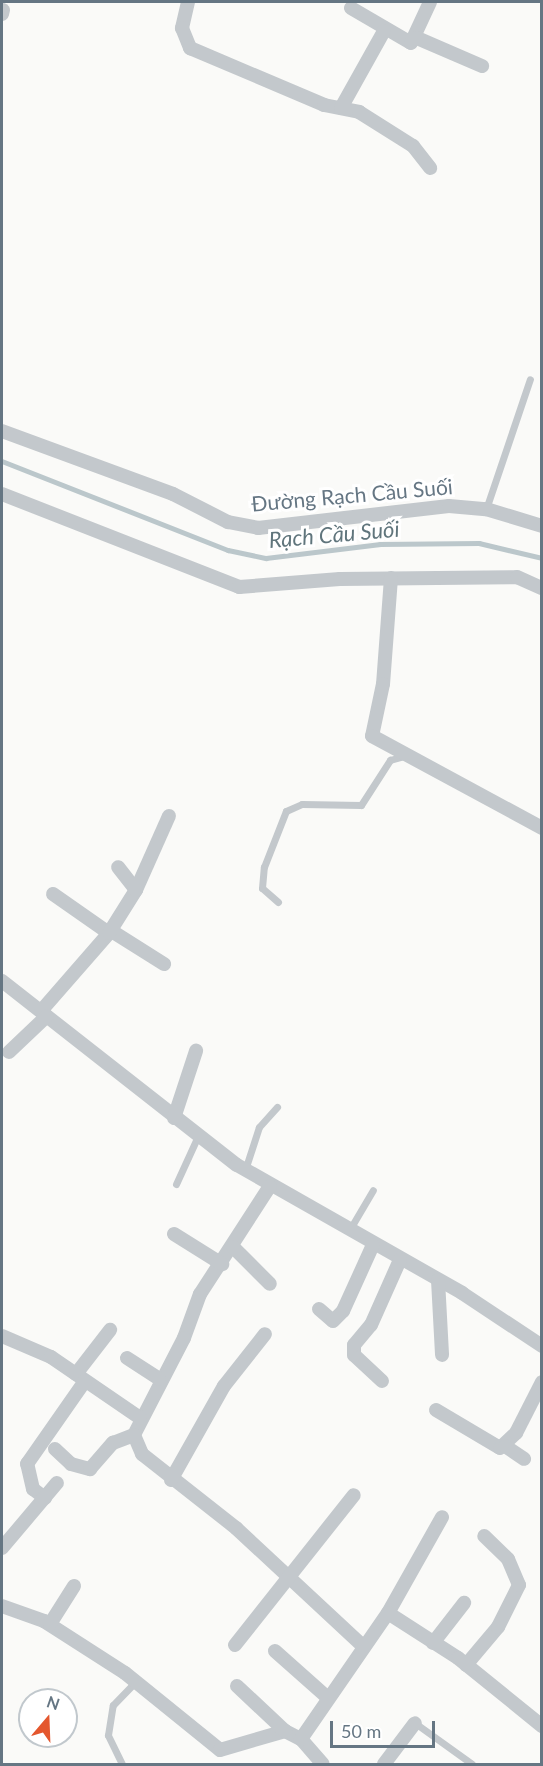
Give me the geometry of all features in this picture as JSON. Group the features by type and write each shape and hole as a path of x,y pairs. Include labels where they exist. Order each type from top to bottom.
{"street":[{"path":"188,2 182,28 190,48 341,108 359,112 413,146 430,168"},
{"path":"351,8 384,31 411,43 417,38 430,2"},
{"path":"341,108 384,31"},
{"path":"417,38 482,66"},
{"name":"Đường Rạch Cầu Suối","path":"2,431 173,494 228,522 258,528 405,508 486,509 542,526"},
{"path":"2,494 239,587 391,578 517,578 542,588"},
{"path":"391,578 383,684 370,730 375,740 542,828"},
{"path":"9,1052 44,1014 109,932 136,890 169,816"},
{"path":"118,867 136,890"},
{"path":"52,894 109,932 164,964"},
{"path":"2,981 174,1118 245,1170 438,1280 542,1346"},
{"path":"174,1118 196,1051"},
{"path":"270,1186 222,1264 200,1294 184,1338 159,1379 140,1418 135,1435 142,1454 171,1480 236,1528 363,1646"},
{"path":"174,1234 222,1264"},
{"path":"319,1309 333,1321 343,1311 373,1245"},
{"path":"233,1247 270,1284"},
{"path":"382,1381 354,1355 354,1345 371,1325 400,1260"},
{"path":"438,1280 442,1355"},
{"path":"45,1498 33,1489 27,1464 110,1330"},
{"path":"171,1480 224,1386 265,1334"},
{"path":"2,1336 81,1378 140,1418"},
{"path":"127,1358 159,1379"},
{"path":"505,1446 542,1382"},
{"path":"436,1410 489,1445 505,1446 524,1459"},
{"path":"55,1449 71,1464 90,1469 113,1443 135,1435"},
{"path":"2,1548 57,1483"},
{"path":"235,1645 354,1495"},
{"path":"301,1739 363,1646 388,1613 442,1517"},
{"path":"466,1665 498,1627 519,1585 508,1559 484,1536"},
{"path":"50,1624 74,1586"},
{"path":"433,1643 464,1603"},
{"path":"2,1606 50,1624 135,1682 220,1750 285,1731"},
{"path":"388,1613 466,1665 542,1726"},
{"path":"275,1652 328,1698"},
{"path":"237,1686 285,1731 301,1739 323,1764"},
{"path":"384,1764 415,1723"}],"lane":[{"path":"486,509 530,379"},
{"path":"278,902 262,888 264,867 286,811 302,804 361,805 390,760 404,756"},
{"path":"245,1170 259,1127 277,1107"},
{"path":"176,1184 198,1136"},
{"path":"349,1231 373,1190"},
{"path":"122,1764 108,1735 113,1705 135,1682"},
{"path":"415,1723 472,1764"}],"waterway":[{"name":"Rạch Cầu Suối","path":"2,461 228,550 266,558 380,544 479,543 542,558"}]}
